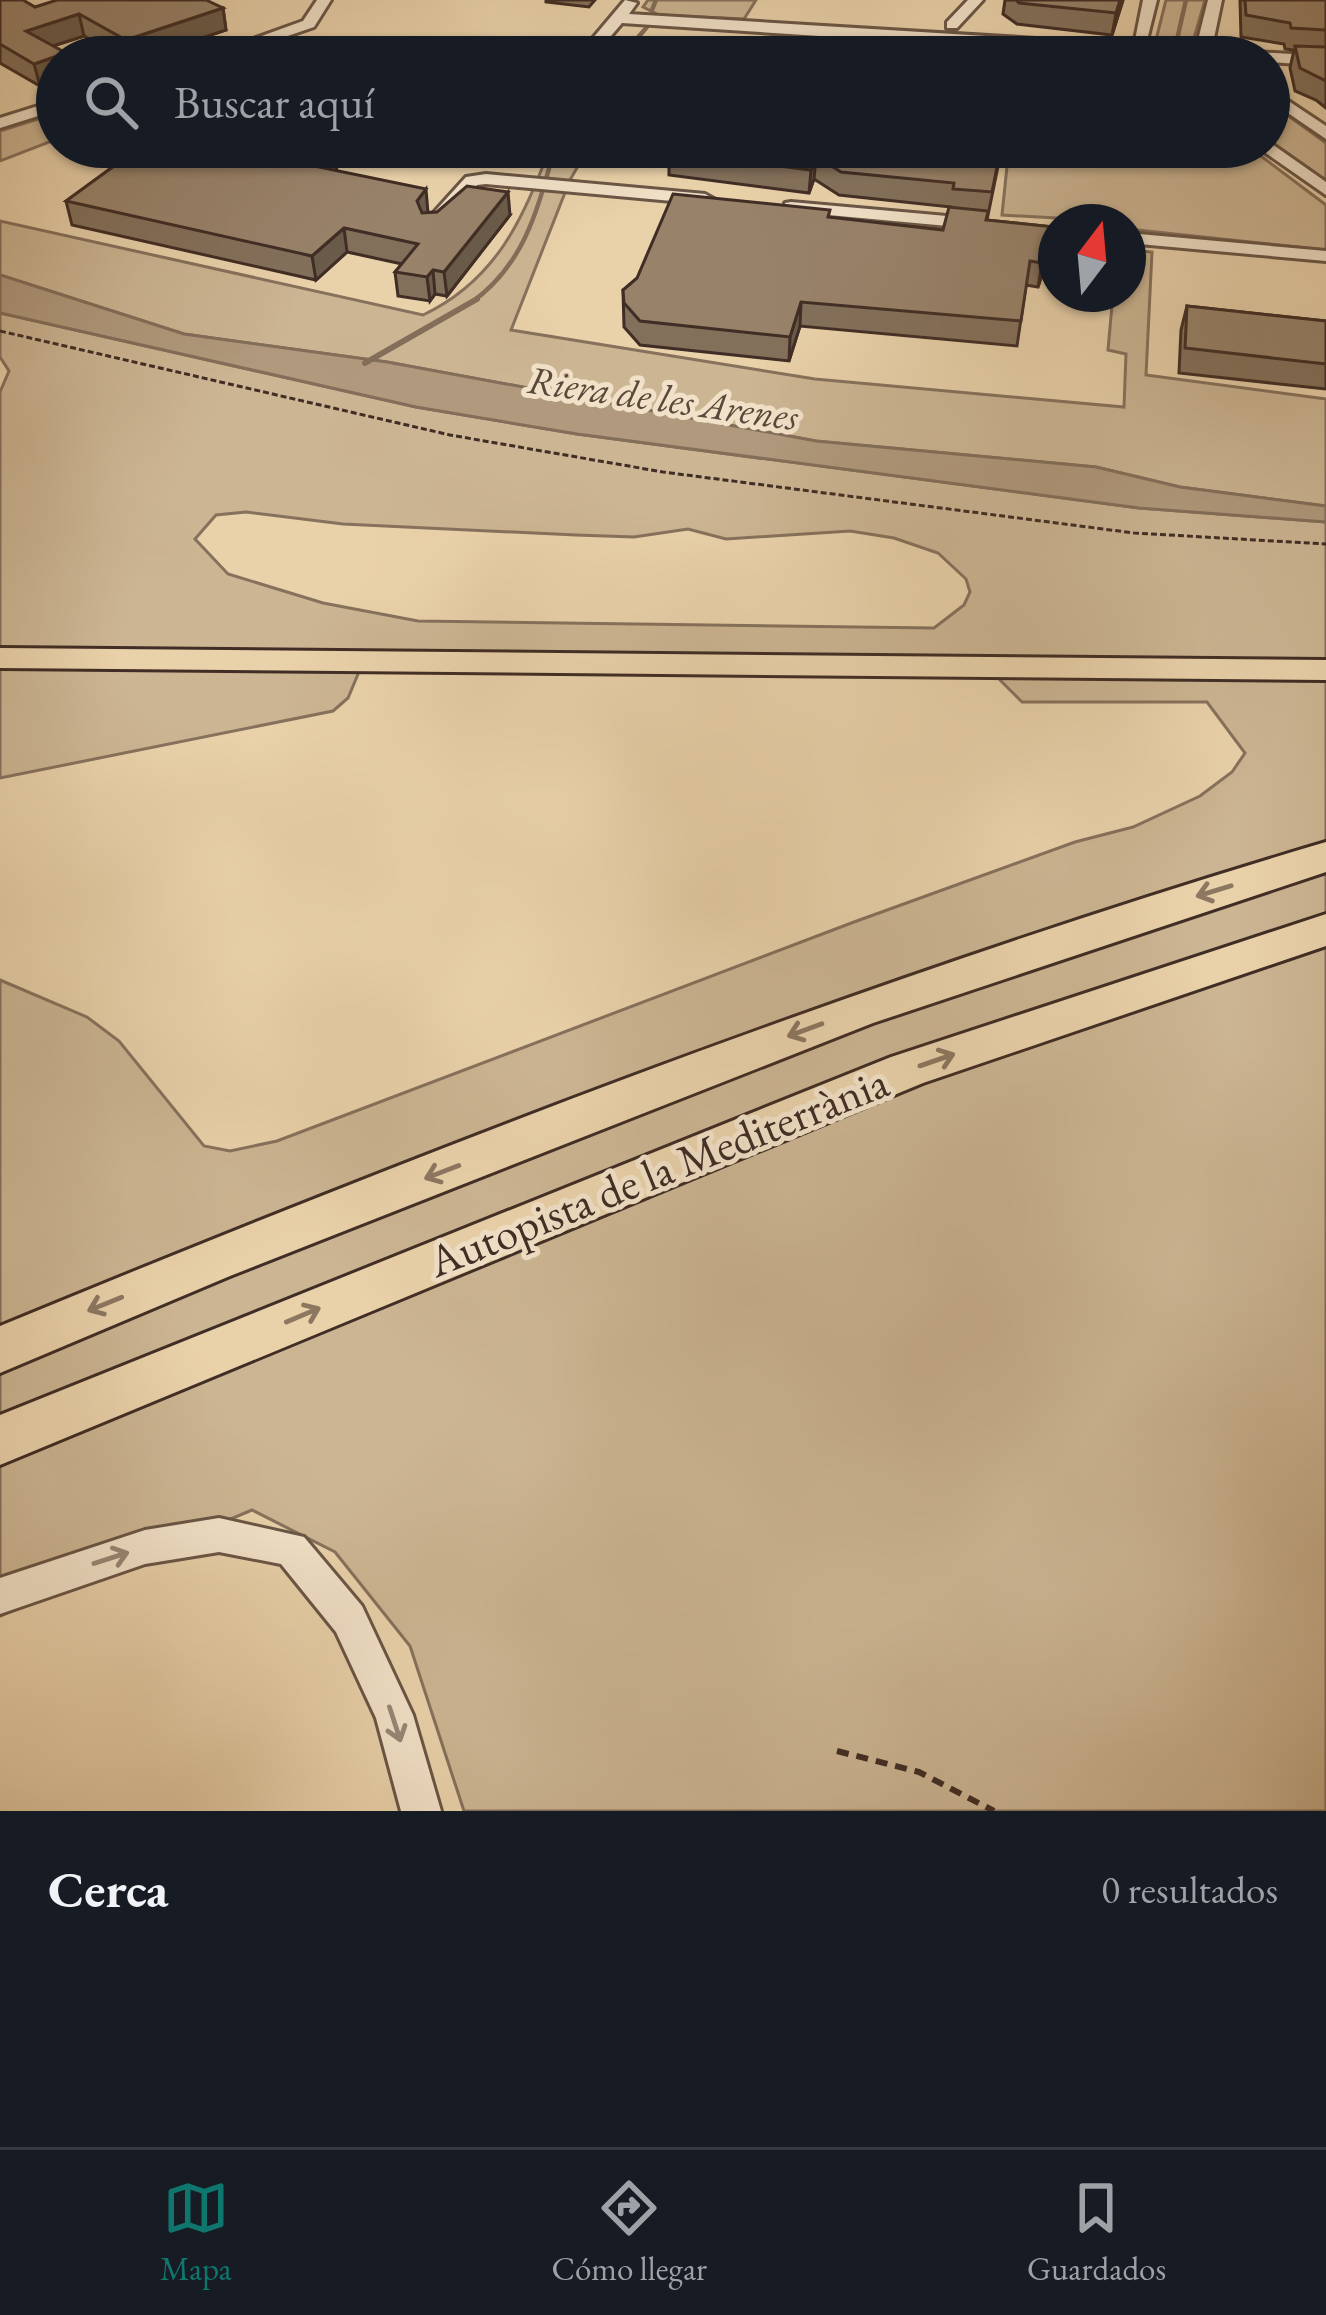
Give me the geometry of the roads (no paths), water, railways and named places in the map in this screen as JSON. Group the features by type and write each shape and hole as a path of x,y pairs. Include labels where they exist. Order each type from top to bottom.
{"highway":[{"name":"Autopista de la Mediterrània","path":"0,1350 212,1261 835,1019 1326,857"},
{"name":"Autopista de la Mediterrània","path":"0,1439 907,1070 1326,930"}],"main road":[{"path":"0,658 1326,670"}],"street":[{"path":"278,36 309,24 324,0"},
{"path":"603,36 633,0"},
{"path":"1139,36 1150,0"},
{"path":"1207,36 1215,0"},
{"path":"949,29 975,2"},
{"path":"975,2 979,32"},
{"path":"619,18 896,35 949,29 1005,36"},
{"path":"1290,59 1326,61"},
{"path":"1290,108 1326,134"},
{"path":"0,123 36,112"},
{"path":"1290,163 1326,190"},
{"path":"430,228 472,181 719,200"},
{"path":"762,204 1010,227"},
{"path":"1146,240 1326,256"},
{"path":"0,1596 145,1547 219,1535 290,1549 349,1619 394,1715 421,1811"}],"waterway":[{"path":"652,10 656,0"},
{"path":"1178,36 1186,0"},
{"path":"639,36 647,27"},
{"path":"473,302 518,252 549,168"},
{"path":"473,302 477,299"},
{"path":"365,363 473,302"}],"water label":[{"name":"Riera de les Arenes","path":"663,398"}]}
